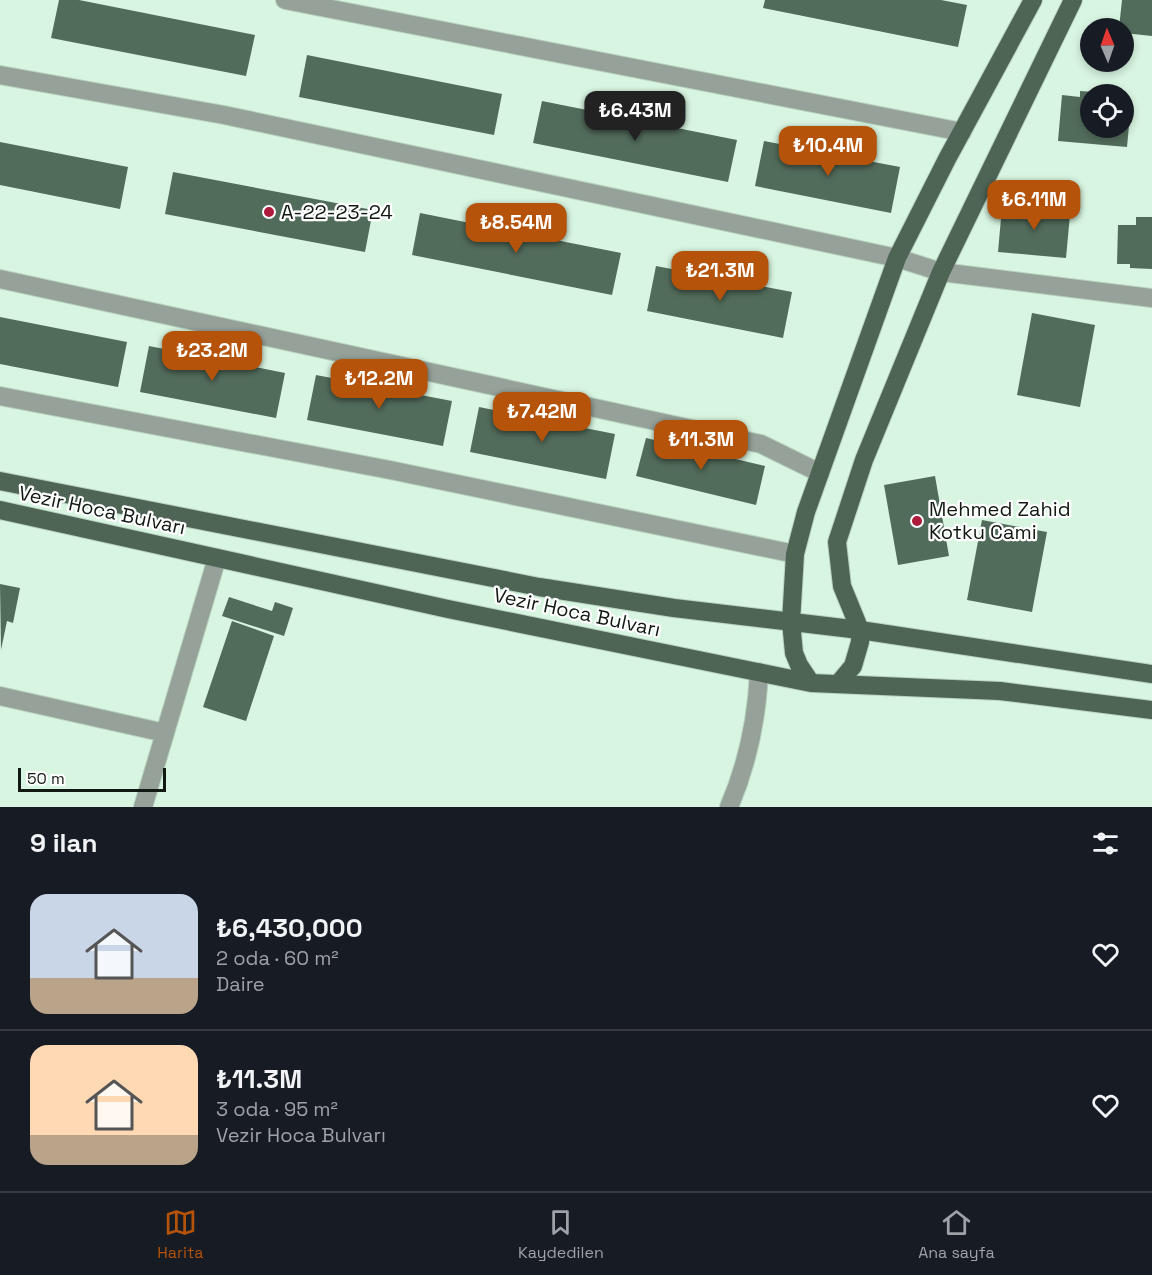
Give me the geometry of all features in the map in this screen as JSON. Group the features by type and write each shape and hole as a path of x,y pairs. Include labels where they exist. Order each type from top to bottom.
{"main road":[{"path":"811,683 794,653 791,622 795,554 806,512 897,258 1034,0"},
{"path":"838,684 853,666 859,652 860,630 842,586 837,542 864,460 941,272 1073,0"},
{"name":"Vezir Hoca Bulvarı","path":"0,481 539,587 674,608 860,630 1152,674"},
{"name":"Vezir Hoca Bulvarı","path":"0,510 448,609 811,683 1000,691 1152,710"}],"street":[{"path":"285,0 962,132"},
{"path":"0,75 224,115 897,258 941,272 1152,298"},
{"path":"0,279 761,444 820,472"},
{"path":"0,396 390,470 795,554"},
{"path":"143,807 217,558"},
{"path":"729,807 741,778 758,700 759,672"},
{"path":"0,696 165,733"}],"building":[{"path":"59,0 79,0 255,35 246,76 51,38"},
{"path":"765,0 941,0 967,5 958,47 763,8"},
{"path":"1122,0 1152,0 1152,36 1134,34 1134,18 1120,18"},
{"path":"307,55 502,94 494,135 299,97"},
{"path":"1062,95 1080,97 1080,138 1128,138 1127,147 1058,141"},
{"path":"542,101 737,140 728,182 533,143"},
{"path":"764,141 900,167 891,213 755,186"},
{"path":"0,142 128,167 120,209 0,185"},
{"name":"A-22-23-24","path":"173,172 373,210 365,252 165,214"},
{"path":"1020,202 1058,205 1057,214 1070,215 1066,258 998,252 1002,207 1019,208"},
{"path":"420,213 621,253 612,295 412,255"},
{"path":"1136,217 1152,217 1152,269 1130,268 1130,264 1117,264 1118,225 1136,225"},
{"path":"656,266 792,292 783,338 647,311"},
{"path":"1032,313 1095,325 1080,407 1017,395"},
{"path":"0,317 127,342 118,387 0,364"},
{"path":"149,346 285,373 276,418 140,392"},
{"path":"316,375 452,401 443,446 307,420"},
{"path":"479,407 615,434 606,479 470,452"},
{"path":"646,438 765,466 756,505 636,476"},
{"name":"Mehmed Zahid Kotku Cami","path":"935,476 949,556 898,565 884,485"},
{"path":"982,520 1047,532 1032,612 967,600"},
{"path":"0,584 20,588 13,623 7,621 1,650"},
{"path":"229,597 272,611 275,602 293,608 284,636 222,616"},
{"path":"232,621 274,636 246,721 203,707"}],"place":[{"name":"A-22-23-24","path":"269,212"},
{"name":"Mehmed Zahid Kotku Cami","path":"917,521"}]}
